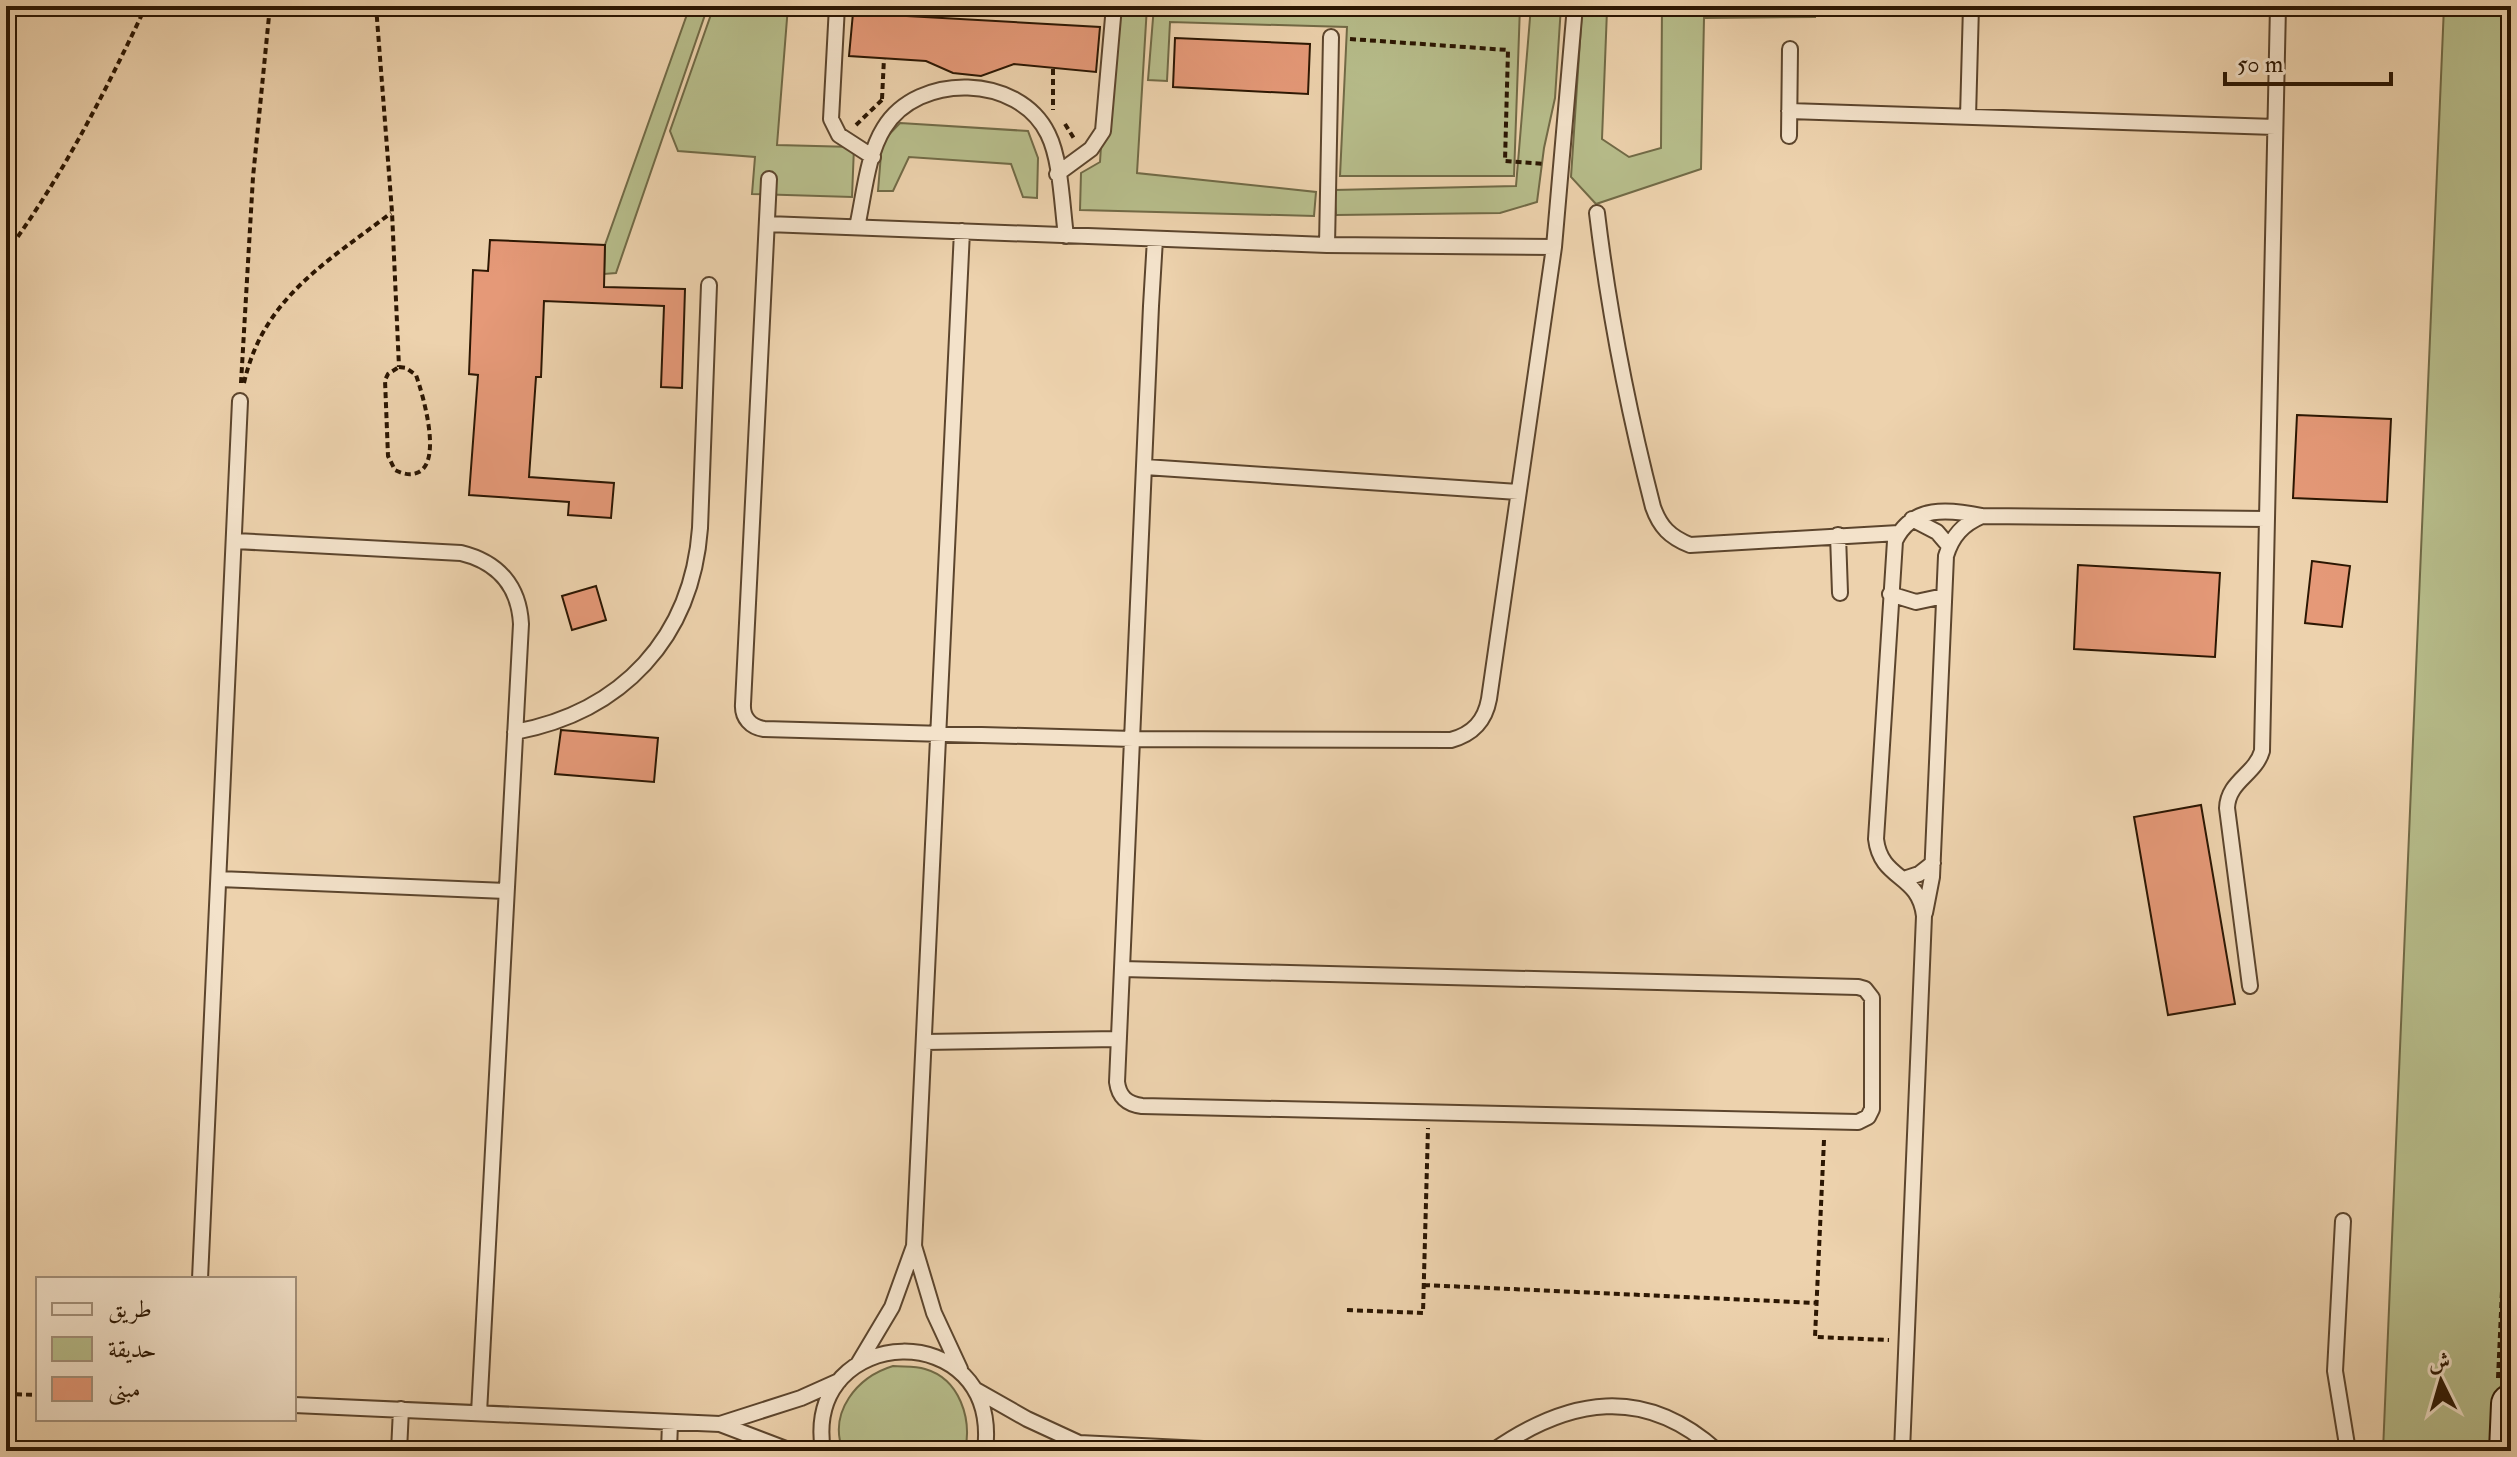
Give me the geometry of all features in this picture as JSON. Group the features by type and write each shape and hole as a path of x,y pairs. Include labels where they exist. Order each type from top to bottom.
{"street":[{"path":"2504,1396 2509,1451"}],"lane":[{"path":"837,6 831,119 839,135 875,150"},
{"path":"1057,174 1091,149 1103,131 1114,6"},
{"path":"769,179 743,704 744,716 752,725 764,729 1133,739 1451,740 1469,733 1487,709 1554,247 1575,6"},
{"path":"1968,117 1971,6"},
{"path":"2250,986 2227,808 2232,787 2255,765 2262,751 2278,6"},
{"path":"1327,245 1331,37"},
{"path":"1789,136 1790,49"},
{"path":"857,227 883,129 904,104 934,90 969,89 1007,95 1039,118 1055,154 1066,236"},
{"path":"1789,111 2275,127"},
{"path":"1597,213 1625,391 1658,520 1677,539 1690,545 1899,533"},
{"path":"767,224 1327,245 1554,247"},
{"path":"858,1364 892,1307 914,1246 962,231"},
{"path":"1122,969 1865,989 1873,1004 1871,1113 1861,1122 1134,1105 1127,1102 1118,1089 1119,1039 1122,969 1133,739 1155,239"},
{"path":"515,732 538,728 581,712 620,688 653,655 682,606 694,574 699,540 709,285"},
{"path":"200,1277 240,401"},
{"path":"1145,467 1518,492"},
{"path":"1924,916 1919,895 1904,879 1887,868 1881,859 1876,839 1893,550 1899,533 1912,519 1934,511 1958,511 1982,516 2266,519"},
{"path":"1902,1451 1924,916 1931,890 1933,863 1946,556 1962,527 1982,516"},
{"path":"1912,519 1937,532 1949,546"},
{"path":"1838,535 1840,593"},
{"path":"235,541 461,553 489,563 509,583 520,610 479,1413"},
{"path":"1890,594 1916,602 1944,596"},
{"path":"1904,879 1919,874 1933,863"},
{"path":"219,879 506,891"},
{"path":"924,1042 1119,1039"},
{"path":"2343,1221 2335,1371 2348,1451"},
{"path":"914,1246 934,1313 962,1373 976,1390 984,1410 987,1432 985,1451"},
{"path":"823,1451 821,1425 827,1401 839,1381 858,1364 878,1354 900,1350 923,1352 944,1360 962,1373"},
{"path":"720,1424 774,1408 839,1381"},
{"path":"976,1390 1027,1419 1079,1443 1245,1451"},
{"path":"296,1405 720,1424 791,1451"},
{"path":"1493,1451 1535,1424 1564,1412 1598,1406 1633,1408 1667,1417 1695,1431 1717,1451"},
{"path":"399,1451 401,1409"},
{"path":"669,1451 670,1422"},
{"path":"1057,1451 1079,1443"}],"path":[{"path":"6,253 78,143 146,6"},
{"path":"240,401 248,237 270,6"},
{"path":"376,6 392,212 399,367"},
{"path":"1331,37 1508,50 1505,161 1561,166"},
{"path":"882,99 884,58"},
{"path":"1053,69 1053,110"},
{"path":"240,401 254,353 270,322 288,297 302,281 392,212"},
{"path":"399,367 416,375 428,431 428,464 416,474 409,475 395,470 388,456 385,380 399,367"},
{"path":"2504,1396 2511,1093"},
{"path":"1347,1310 1423,1313 1429,1112"},
{"path":"1825,1121 1815,1337 1907,1341"},
{"path":"1424,1285 1817,1303"},
{"path":"6,1394 36,1395"}],"green space":[{"path":"690,6 708,6 616,273 604,274 605,245"},
{"path":"714,6 788,6 777,145 854,147 852,197 752,194 755,157 678,151 670,131"},
{"path":"1110,6 1147,6 1137,173 1316,192 1314,216 1080,210 1081,173 1100,162"},
{"path":"1154,6 1520,6 1514,176 1340,176 1347,27 1170,22 1167,81 1148,80"},
{"path":"1531,6 1561,6 1555,98 1537,202 1500,213 1336,215 1334,190 1516,186"},
{"path":"1662,6 1815,6 1815,17 1704,18 1701,169 1596,204 1571,177 1582,10 1607,10 1602,139 1629,157 1661,148"},
{"path":"2444,6 2511,6 2511,1451 2383,1451"},
{"path":"900,123 1028,131 1038,158 1037,198 1023,197 1011,164 909,157 893,191 878,191 882,142"},
{"path":"893,1366 925,1369 937,1374 955,1391 967,1426 965,1451 843,1451 839,1423 849,1398 868,1378"}],"building":[{"path":"853,13 1100,27 1096,72 1014,64 981,76 953,73 926,61 849,56"},
{"path":"1175,38 1310,44 1308,94 1173,87"},
{"path":"490,240 605,245 604,287 685,289 682,388 661,387 664,306 544,301 541,377 536,377 529,477 614,483 611,518 568,515 569,502 469,495 478,375 469,374 473,270 488,271"},
{"path":"2297,415 2391,419 2387,502 2293,498"},
{"path":"2312,561 2350,566 2342,627 2305,623"},
{"path":"2078,565 2220,573 2215,657 2074,649"},
{"path":"596,586 606,620 572,630 562,596"},
{"path":"561,730 658,738 654,782 555,774"},
{"path":"2201,805 2235,1004 2168,1015 2134,817"}]}
